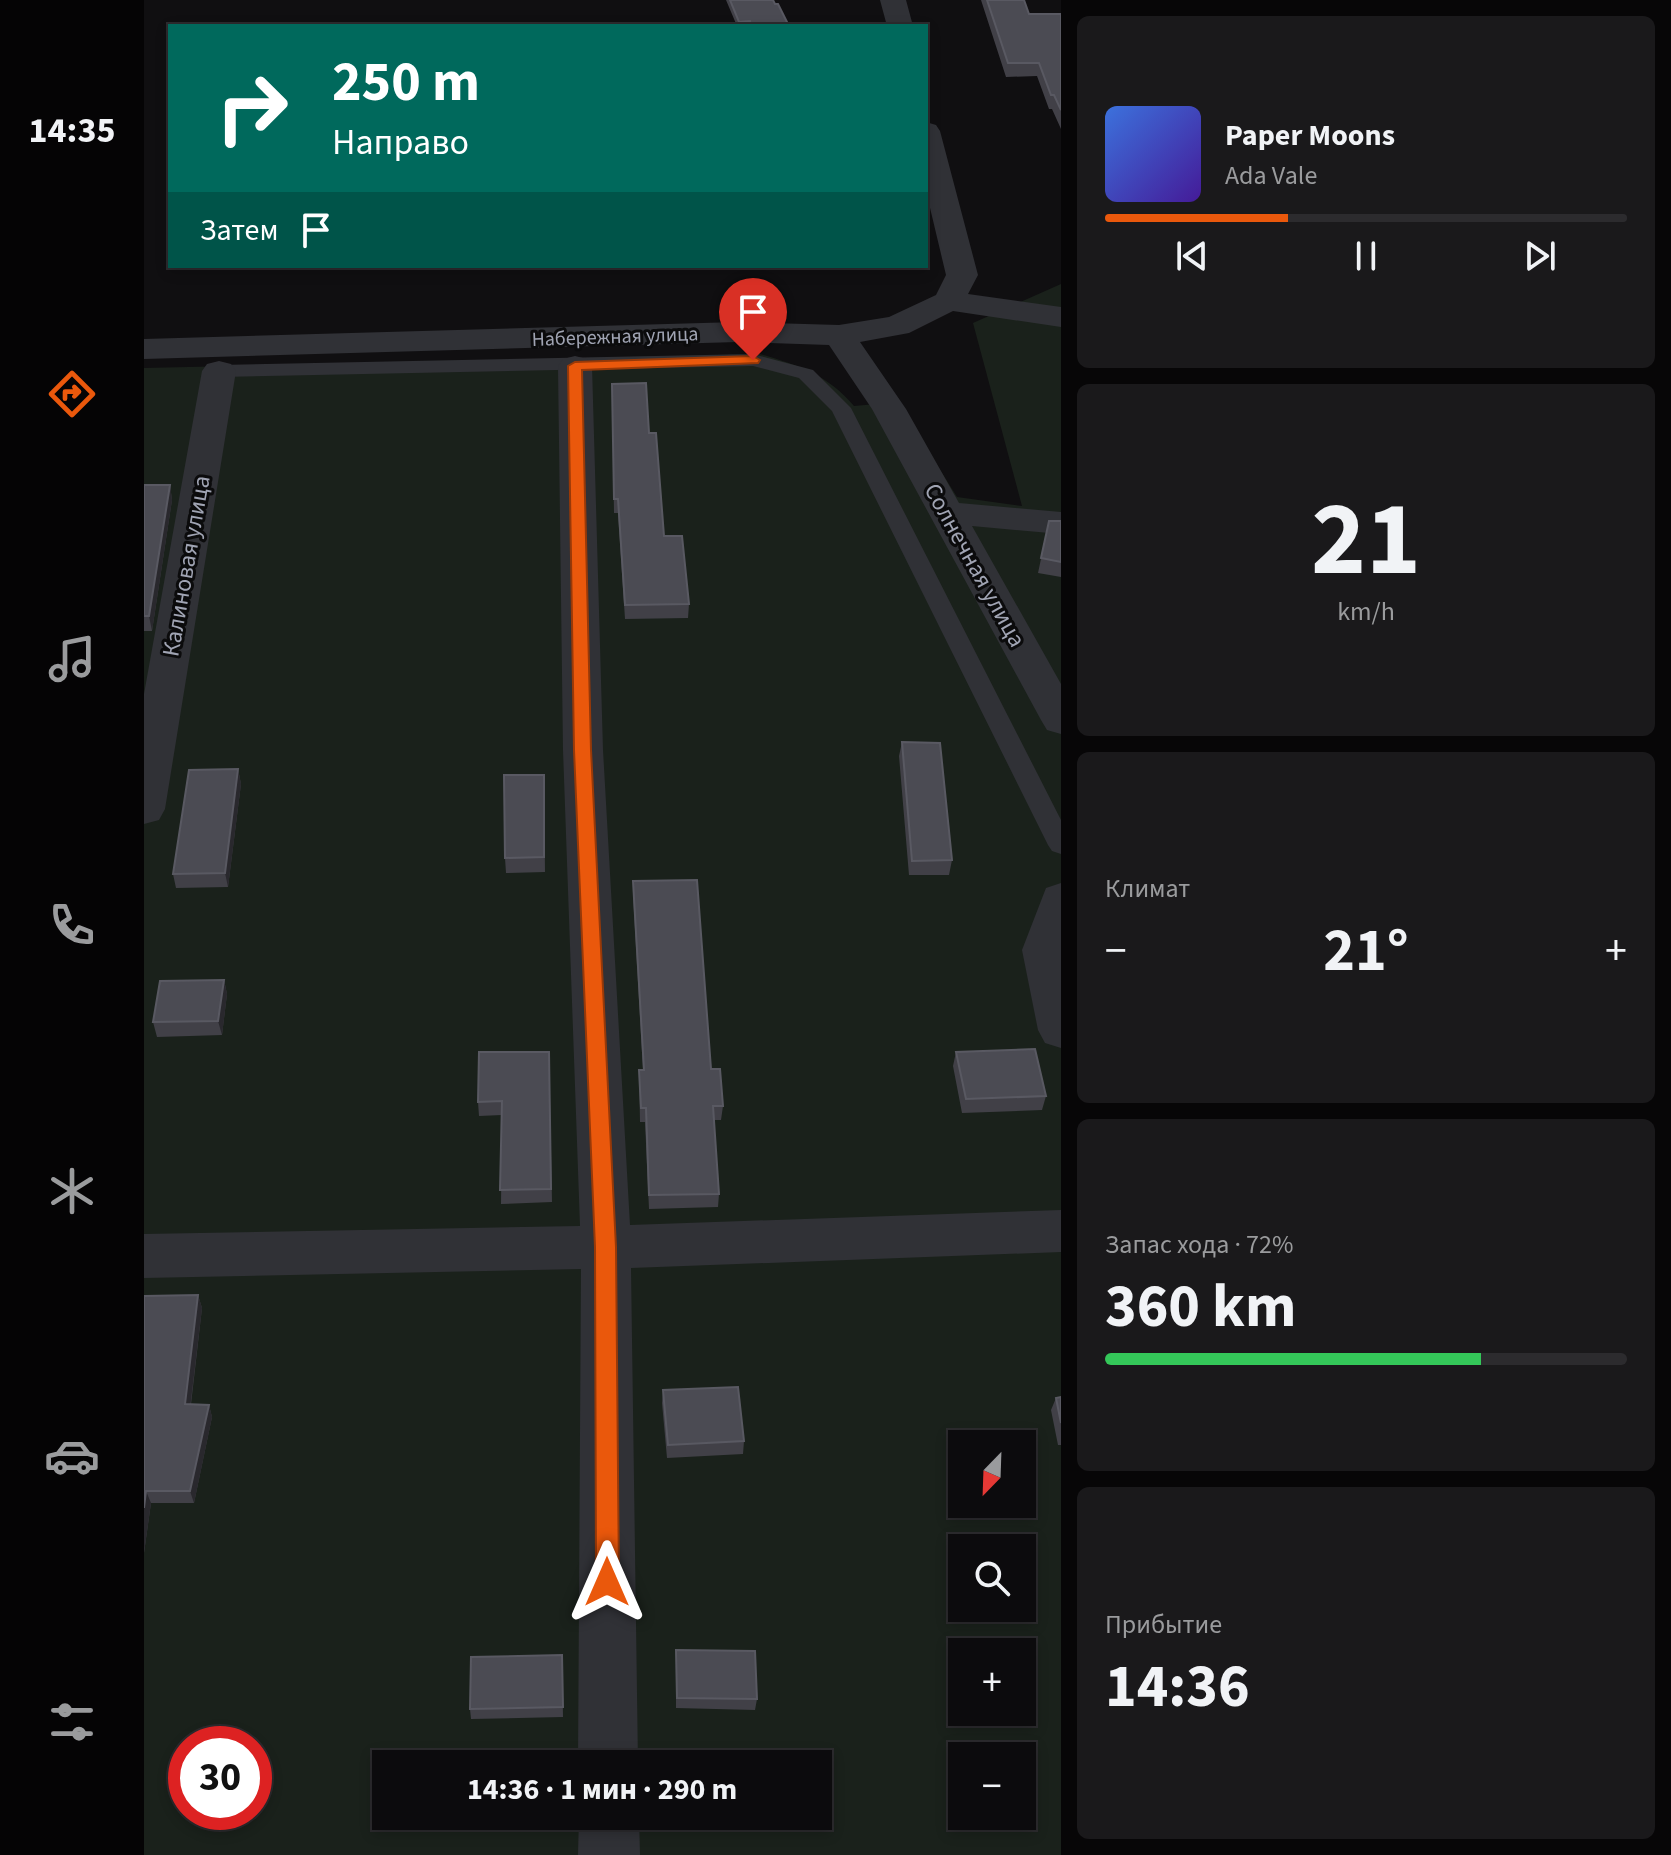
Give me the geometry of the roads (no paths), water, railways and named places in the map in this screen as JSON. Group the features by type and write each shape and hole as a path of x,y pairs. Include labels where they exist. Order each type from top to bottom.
{"street":[{"path":"893,0 899,24"},
{"path":"928,139 962,275 949,301 1061,317"},
{"name":"Набережная улица","path":"144,349 738,332 839,335 897,326 949,301"},
{"name":"Солнечная улица","path":"839,335 889,409 1061,720"},
{"path":"575,366 583,750 606,1247 608,1750"},
{"name":"Калиновая улица","path":"144,809 219,371"},
{"path":"946,513 1061,523"},
{"path":"1061,899 1044,950 1061,1030"},
{"path":"144,1256 606,1247 1061,1231"},
{"path":"609,1830 609,1855"}],"lane":[{"path":"219,371 753,360 806,374 841,408 1061,845"}]}
